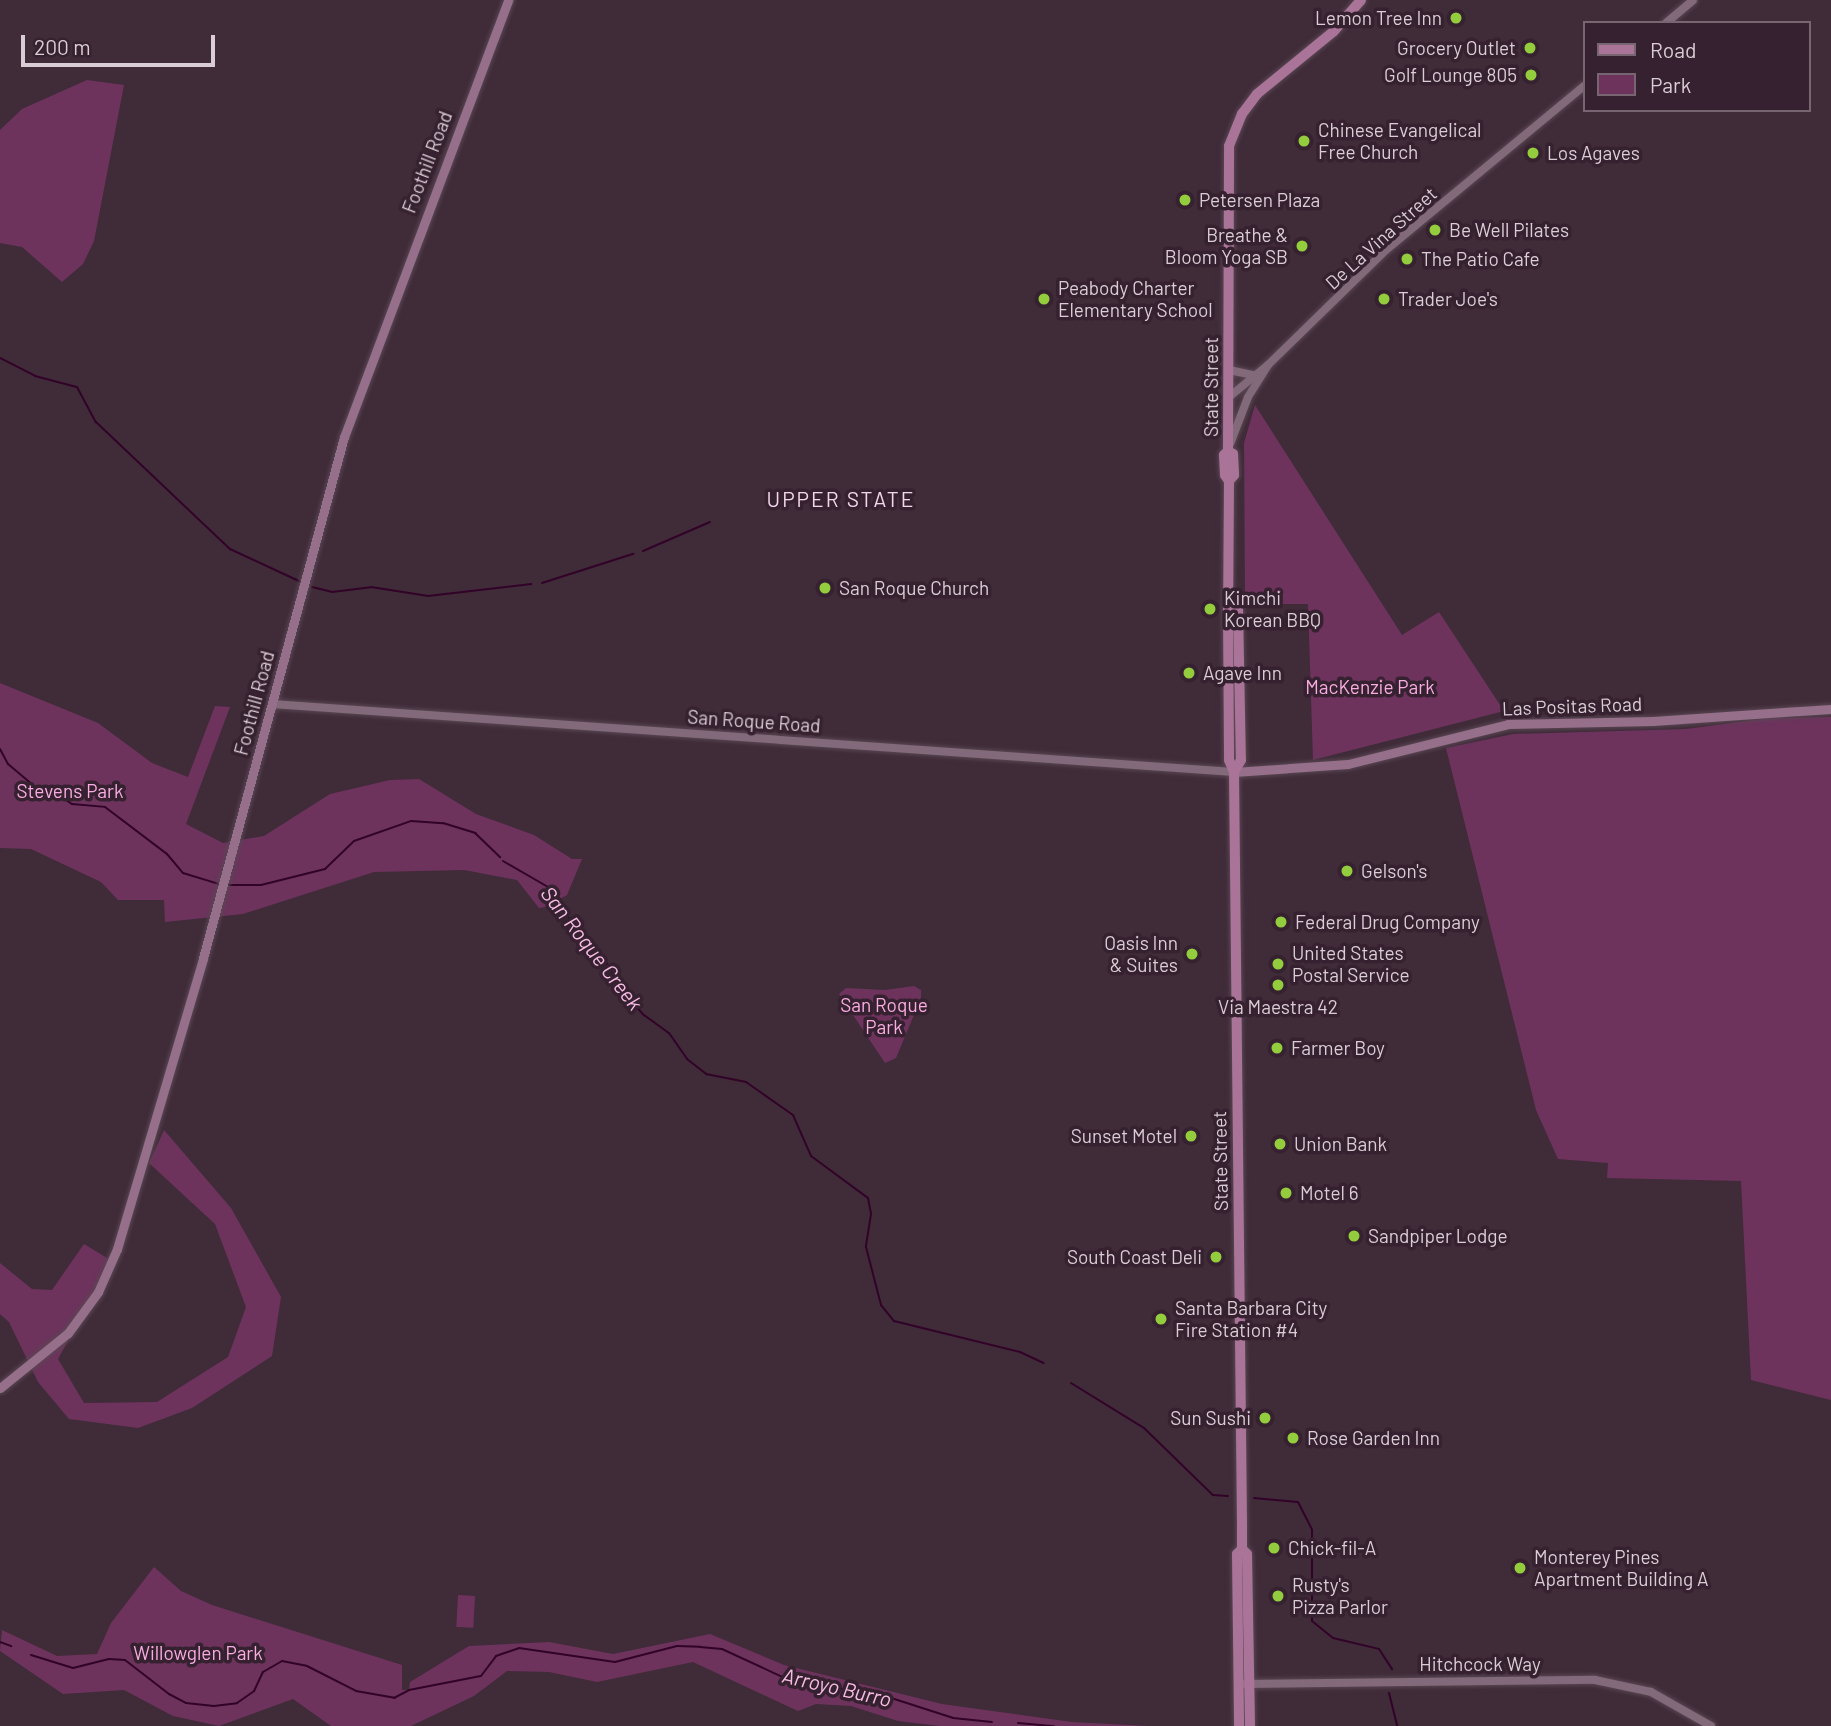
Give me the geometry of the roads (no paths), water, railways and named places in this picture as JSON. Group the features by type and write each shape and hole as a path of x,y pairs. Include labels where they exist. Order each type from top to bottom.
{"main road":[{"name":"Foothill Road","path":"0,1388 68,1333 108,1271 211,929 344,437 508,0"},
{"name":"State Street","path":"1250,1726 1247,1554 1242,1549 1241,1510 1234,772 1241,760 1238,609 1231,596 1229,481 1224,475 1224,456 1228,449 1229,397 1226,179 1231,139 1257,94 1334,32 1361,0"},
{"name":"Las Positas Road","path":"1234,772 1327,768 1508,724 1653,721 1831,709"},
{"name":"State Street","path":"1239,1726 1237,1554 1242,1549"}],"street":[{"path":"1667,21 1693,0"},
{"name":"De La Vina Street","path":"1229,397 1268,365 1387,250 1582,88"},
{"name":"De La Vina Street","path":"1228,449 1248,397 1268,365"},
{"path":"1229,370 1253,375"},
{"name":"San Roque Road","path":"272,704 1234,772"},
{"name":"Hitchcock Way","path":"1238,1684 1387,1680 1608,1682 1665,1697 1711,1726"}],"waterway":[{"path":"0,358 35,376 77,387 96,422 230,549 299,581"},
{"path":"643,551 710,522"},
{"path":"542,583 633,554"},
{"path":"312,587 332,592 371,587 428,596 531,584"},
{"name":"San Roque Creek","path":"0,749 8,764 37,788 51,789 72,804 105,807 167,854 183,873 219,884"},
{"name":"San Roque Creek","path":"225,885 261,885 325,869 354,841 411,821 443,823 475,833 500,857"},
{"name":"San Roque Creek","path":"503,861 548,887 560,908 604,959 621,989 644,1015 669,1033 687,1059 706,1074 746,1082 793,1115 811,1156 868,1198 871,1214 866,1247 881,1305 894,1321 1020,1352 1044,1363"},
{"name":"San Roque Creek","path":"1071,1383 1144,1428 1213,1495 1228,1496"},
{"name":"San Roque Creek","path":"1254,1498 1298,1502 1312,1530 1312,1621 1333,1638 1379,1649 1392,1669"},
{"name":"Arroyo Burro","path":"0,1642 11,1646"},
{"name":"Arroyo Burro","path":"31,1655 73,1668 109,1659 125,1660 169,1694 186,1703 214,1706 237,1703 254,1691 263,1672 282,1661 307,1666 356,1691 394,1698 409,1690 481,1676 496,1656 519,1648 615,1662 677,1646 700,1647 722,1649 789,1680 885,1696 953,1718 992,1722"},
{"name":"San Roque Creek","path":"1389,1693 1397,1726"},
{"name":"Arroyo Burro","path":"1018,1723 1054,1726"}],"place":[{"name":"Lemon Tree Inn","path":"1456,18"},
{"name":"Grocery Outlet","path":"1530,48"},
{"name":"Golf Lounge 805","path":"1531,75"},
{"name":"Chinese Evangelical Free Church","path":"1304,141"},
{"name":"Los Agaves","path":"1533,153"},
{"name":"Petersen Plaza","path":"1185,200"},
{"name":"Be Well Pilates","path":"1435,230"},
{"name":"Breathe & Bloom Yoga SB","path":"1302,246"},
{"name":"The Patio Cafe","path":"1407,259"},
{"name":"Peabody Charter Elementary School","path":"1044,299"},
{"name":"Trader Joe's","path":"1384,299"},
{"name":"San Roque Church","path":"825,588"},
{"name":"Kimchi Korean BBQ","path":"1210,609"},
{"name":"Agave Inn","path":"1189,673"},
{"name":"Gelson's","path":"1347,871"},
{"name":"Federal Drug Company","path":"1281,922"},
{"name":"Oasis Inn & Suites","path":"1192,954"},
{"name":"United States Postal Service","path":"1278,964"},
{"name":"Via Maestra 42","path":"1278,985"},
{"name":"Farmer Boy","path":"1277,1048"},
{"name":"Sunset Motel","path":"1191,1136"},
{"name":"Union Bank","path":"1280,1144"},
{"name":"Motel 6","path":"1286,1193"},
{"name":"Sandpiper Lodge","path":"1354,1236"},
{"name":"South Coast Deli","path":"1216,1257"},
{"name":"Santa Barbara City Fire Station #4","path":"1161,1319"},
{"name":"Sun Sushi","path":"1265,1418"},
{"name":"Rose Garden Inn","path":"1293,1438"},
{"name":"Chick-fil-A","path":"1274,1548"},
{"name":"Monterey Pines Apartment Building A","path":"1520,1568"},
{"name":"Rusty's Pizza Parlor","path":"1278,1596"}],"district":[{"name":"UPPER STATE","path":"841,499"}],"park label":[{"name":"MacKenzie Park","path":"1370,687"},
{"name":"Stevens Park","path":"70,791"},
{"name":"San Roque Park","path":"884,1016"},
{"name":"Willowglen Park","path":"198,1653"}]}
